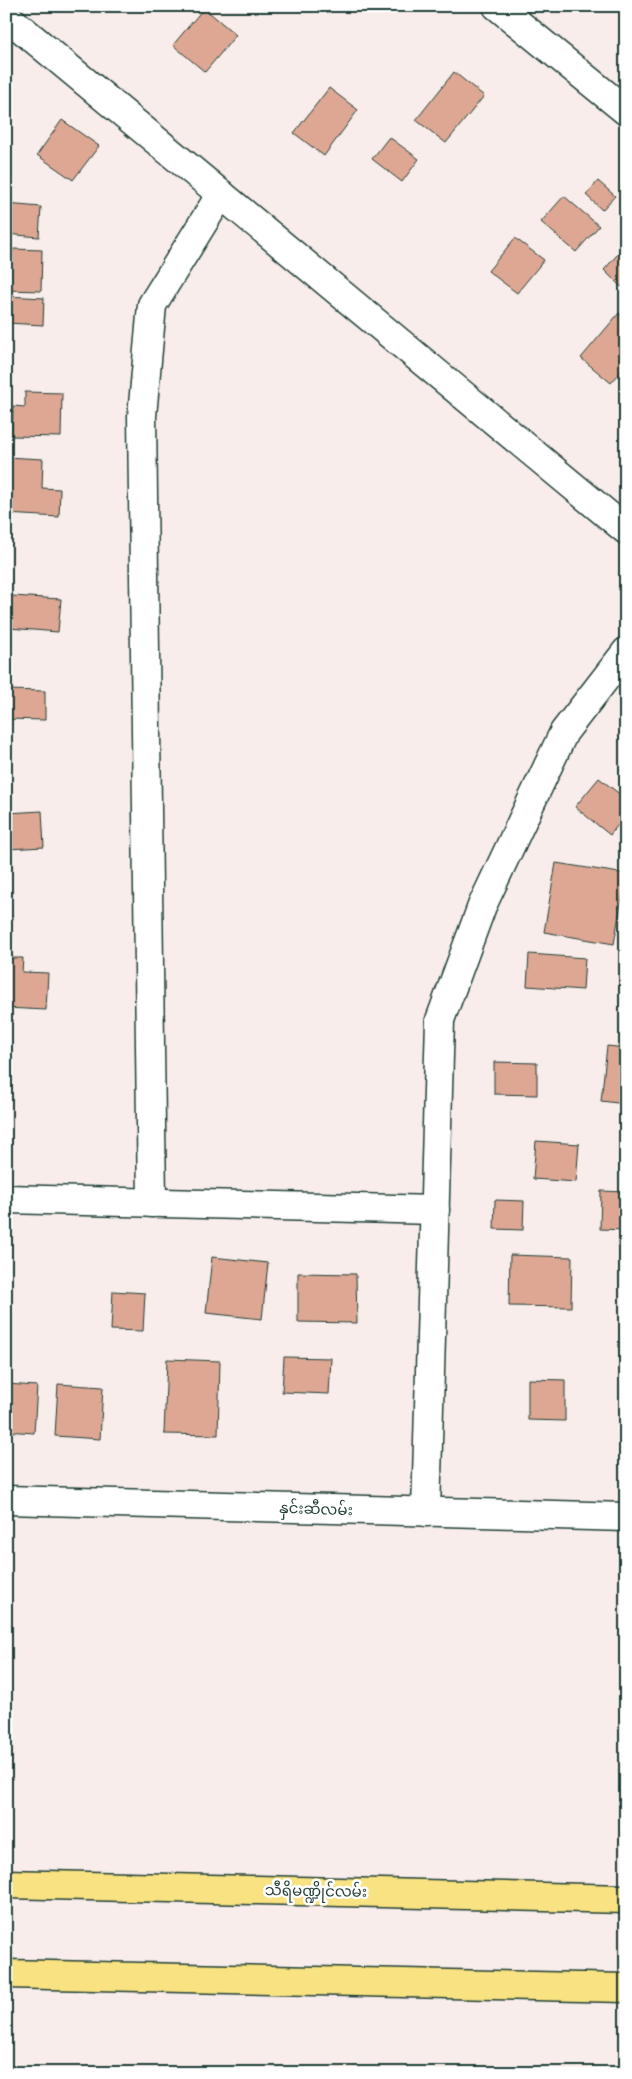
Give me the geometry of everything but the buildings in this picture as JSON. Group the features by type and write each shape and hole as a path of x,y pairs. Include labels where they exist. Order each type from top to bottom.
{"main road":[{"name":"သီရိမဏ္ဍိုင်လမ်း","path":"6,1884 626,1899"},
{"path":"6,1974 626,1988"}],"street":[{"path":"496,6 626,111"},
{"path":"6,16 626,530"},
{"path":"152,1203 142,416 152,305 220,194"},
{"path":"426,1512 440,1020 482,906 564,732 626,652"},
{"path":"6,1199 435,1210"},
{"name":"နှင်းဆီလမ်း","path":"6,1500 626,1517"}]}
